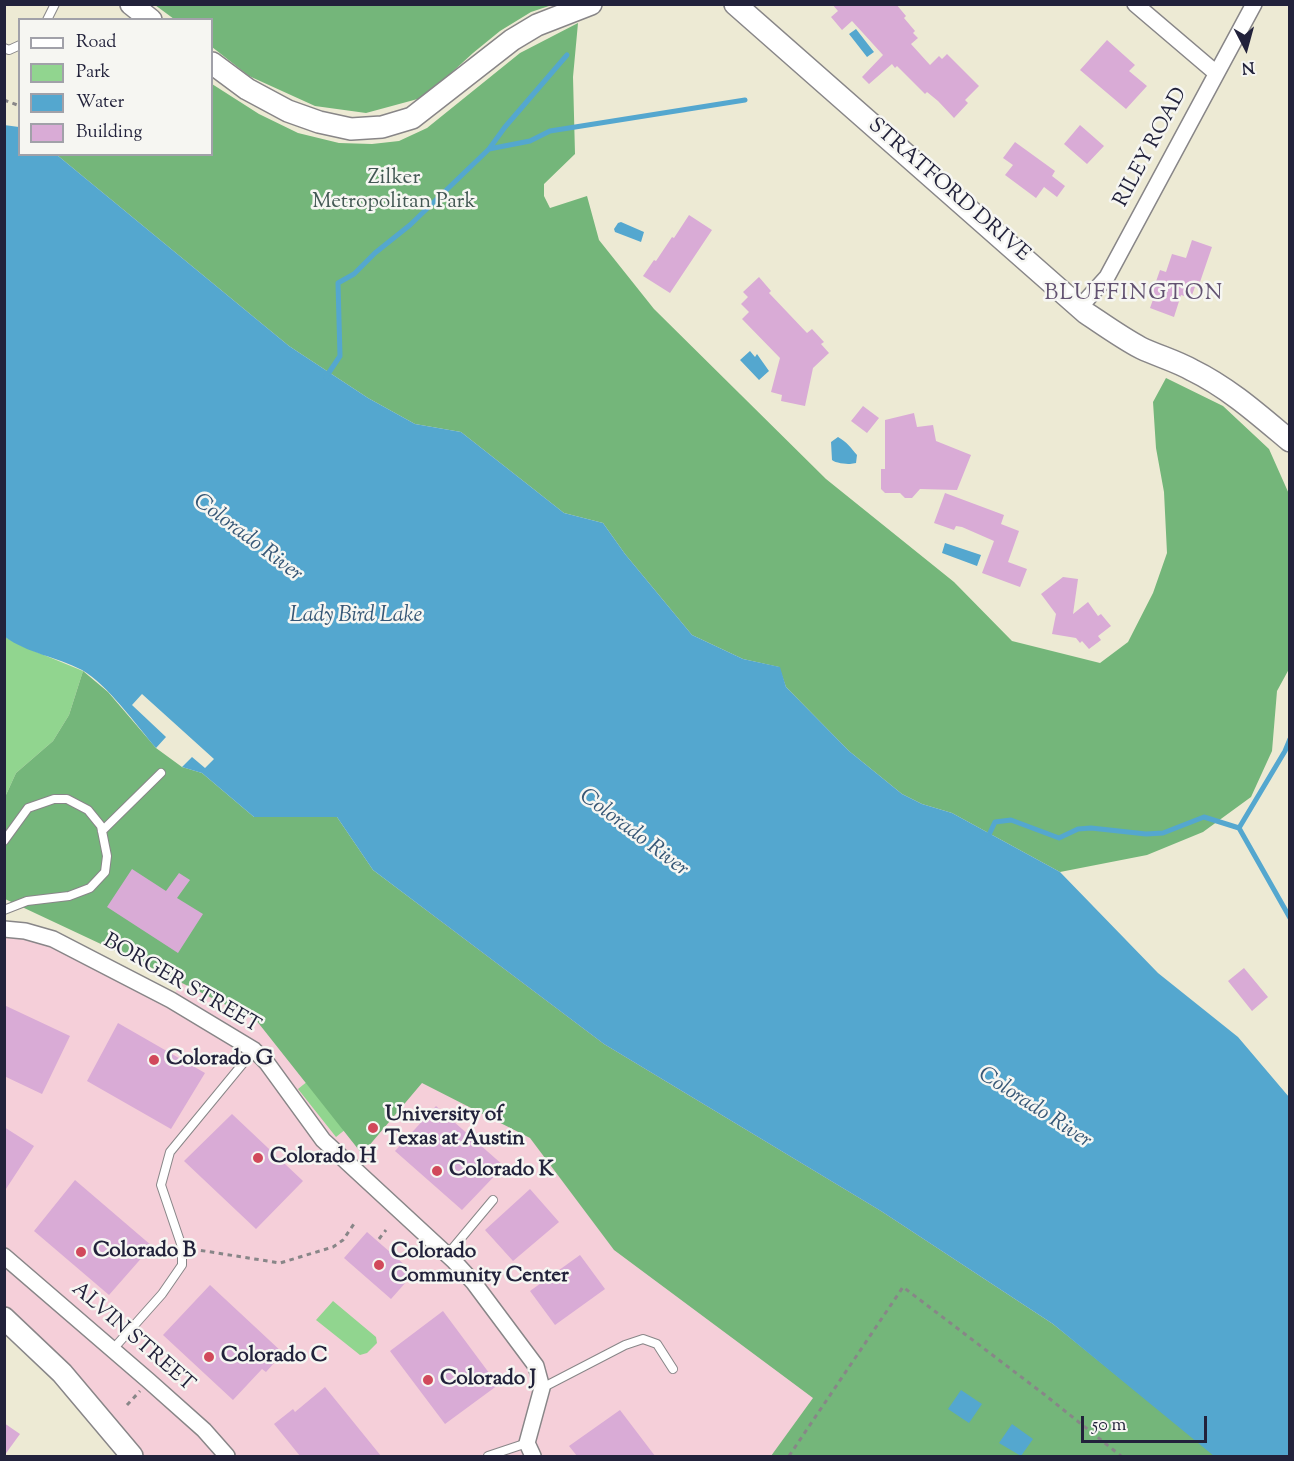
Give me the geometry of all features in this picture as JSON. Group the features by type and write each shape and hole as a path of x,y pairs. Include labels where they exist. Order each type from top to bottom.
{"street":[{"path":"131,4 148,18"},
{"path":"213,64 247,89 308,119 351,129 382,127 412,118 512,40 537,25 591,4"},
{"name":"STRATFORD DRIVE","path":"735,4 1080,307 1108,328 1141,347 1192,370 1223,388 1258,413 1290,441"},
{"path":"1135,4 1216,73"},
{"name":"RILEY ROAD","path":"1080,307 1107,277 1254,4"},
{"name":"BORGER STREET","path":"4,929 53,939 171,1000 254,1050 267,1063 323,1140 474,1283 536,1366 542,1388"},
{"name":"ALVIN STREET","path":"4,1256 114,1348 204,1430 227,1456"},
{"path":"4,1318 62,1373 132,1456"},
{"path":"530,1450 542,1388"}],"lane":[{"path":"48,18 55,4"},
{"path":"4,48 9,50 18,46"},
{"path":"102,831 161,773"},
{"path":"4,841 28,808 54,799 67,799 88,810 101,826 107,856 105,872 90,888 69,896 27,901 4,910"},
{"path":"114,1348 173,1279 182,1265 182,1247 161,1185 170,1152 254,1050"},
{"path":"447,1255 493,1200"},
{"path":"542,1388 625,1345 644,1339 657,1344 673,1369"},
{"path":"488,1456 530,1450"}],"path":[{"path":"182,1247 280,1263 333,1247 343,1240 356,1221"},
{"path":"379,1239 386,1230"},
{"path":"789,1456 903,1287 1121,1456"},
{"path":"127,1406 143,1388"}],"shaded area":[{"name":"University of Texas at Austin","path":"287,817 1053,1324 1214,1456 132,1456 5,1318 4,929 25,931 171,999"}],"green space":[{"path":"155,5 552,5 531,12 500,31 425,97 366,113 315,106 249,76 213,48 213,18 173,18"},
{"name":"Zilker Metropolitan Park","path":"578,23 573,77 575,154 544,184 544,196 550,208 587,196 599,240 654,309 826,479 954,582 1012,641 1100,663 1128,642 1153,593 1167,553 1164,492 1156,448 1153,402 1166,378 1223,406 1269,449 1289,494 1289,669 1277,691 1272,751 1251,797 1203,832 1147,855 1060,872 952,813 922,804 902,794 849,751 786,687 779,667 743,659 692,635 625,554 603,523 564,513 461,432 415,424 368,398 289,346 58,156 213,156 213,85 259,114 298,133 339,143 372,144 399,141 427,128 520,53"},
{"path":"5,637 83,671 69,715 53,741 16,773 5,797"},
{"path":"83,671 108,692 156,748 182,767 202,773 254,817 337,817 373,870 604,1044 881,1211 1053,1324 1217,1456 771,1456 813,1398 614,1250 530,1138 422,1083 362,1154 256,1020 5,899 5,797 16,773 53,741 69,715"},
{"path":"334,1060 372,1108 336,1137 298,1089"},
{"path":"333,1301 376,1337 377,1343 367,1353 360,1355 316,1320"}],"water":[{"path":"856,29 874,52 867,57 849,34"},
{"name":"Lady Bird Lake","path":"4,125 18,127 18,156 58,156 289,346 368,398 415,424 461,432 564,513 603,523 625,554 692,635 743,659 780,667 786,687 849,751 902,794 922,804 952,813 1060,872 1158,973 1238,1037 1289,1097 1289,1456 1214,1456 1053,1324 881,1211 604,1044 373,870 337,817 254,817 202,773 182,767 192,757 205,768 214,759 142,694 132,705 166,737 156,748 131,717 92,676 5,637"},
{"path":"621,222 644,232 641,242 615,232 614,229"},
{"path":"750,351 755,357 757,354 769,371 759,380 740,360"},
{"path":"838,437 857,455 856,463 843,464 832,460 831,442"},
{"path":"945,543 981,555 977,566 942,553"},
{"path":"961,1390 982,1404 969,1423 948,1409"},
{"path":"1012,1424 1033,1439 1021,1456 999,1443"}],"building":[{"path":"832,4 896,4 906,16 904,18 918,38 911,44 930,65 939,56 942,59 947,54 979,86 965,100 968,103 954,118 938,101 927,92 925,94 897,66 895,68 892,64 869,84 862,77 883,55 852,21 842,30 831,17 838,11"},
{"path":"1107,40 1135,65 1129,71 1147,86 1126,109 1080,70"},
{"path":"1080,125 1104,146 1087,164 1064,144"},
{"path":"1015,142 1055,171 1052,176 1065,186 1057,197 1044,187 1036,198 1005,175 1013,165 1003,158"},
{"path":"689,215 712,230 670,293 643,276 672,237 674,238"},
{"path":"1192,240 1212,247 1200,282 1197,281 1191,298 1181,295 1174,317 1150,308 1155,294 1152,293 1160,270 1166,272 1172,254 1186,258"},
{"path":"759,277 771,291 769,293 807,333 812,329 824,342 821,344 829,353 813,368 805,406 781,401 782,395 771,392 780,358 742,319 749,312 741,304 748,297 743,292"},
{"path":"863,406 879,418 867,433 851,421"},
{"path":"914,413 917,427 933,425 936,441 971,455 957,490 920,489 912,498 905,498 900,493 885,493 881,489 881,469 885,469 885,420"},
{"path":"945,493 1004,515 1001,524 1019,531 1008,562 1027,569 1020,587 982,573 994,541 962,527 956,526 954,530 934,523"},
{"path":"1063,577 1078,579 1073,614 1088,602 1098,616 1101,614 1111,626 1098,636 1101,640 1089,649 1076,638 1052,634 1056,614 1041,594"},
{"path":"132,869 166,891 179,873 190,880 177,898 203,914 178,953 107,907"},
{"path":"1244,968 1268,997 1252,1011 1228,981"},
{"path":"4,1005 70,1036 42,1094 4,1076"},
{"path":"118,1023 205,1073 171,1129 87,1081"},
{"path":"436,1106 504,1166 462,1210 395,1151"},
{"path":"232,1114 303,1181 256,1229 184,1161"},
{"path":"4,1127 34,1146 4,1192"},
{"path":"75,1180 152,1246 109,1295 34,1231"},
{"path":"530,1189 559,1222 513,1261 485,1230"},
{"name":"Colorado Community Center","path":"367,1232 414,1273 391,1299 344,1258"},
{"path":"580,1255 605,1289 555,1325 530,1291"},
{"path":"210,1285 283,1353 266,1372 262,1369 233,1400 163,1335"},
{"path":"443,1311 498,1385 445,1424 390,1351"},
{"path":"325,1387 381,1456 300,1456 274,1424 293,1409 295,1412"},
{"path":"620,1410 655,1456 577,1456 569,1446"},
{"path":"4,1423 20,1434 4,1456"}],"waterway":[{"path":"489,149 567,55"},
{"path":"326,377 340,356 338,283 354,274 375,253 410,225 489,149 530,141 550,131 745,100"},
{"path":"1239,828 1290,739"},
{"path":"987,839 995,822 1011,820 1059,838 1078,829 1091,828 1146,834 1163,833 1204,817 1239,828 1290,918"}],"place":[{"name":"Colorado G","path":"154,1060"},
{"name":"University of Texas at Austin","path":"373,1128"},
{"name":"Colorado H","path":"258,1158"},
{"name":"Colorado K","path":"437,1171"},
{"name":"Colorado B","path":"81,1252"},
{"name":"Colorado Community Center","path":"379,1265"},
{"name":"Colorado C","path":"209,1357"},
{"name":"Colorado J","path":"428,1380"}],"district":[{"name":"BLUFFINGTON","path":"1134,295"}],"water label":[{"name":"Colorado River","path":"247,539"},
{"name":"Colorado River","path":"633,834"},
{"name":"Colorado River","path":"1034,1109"}]}
